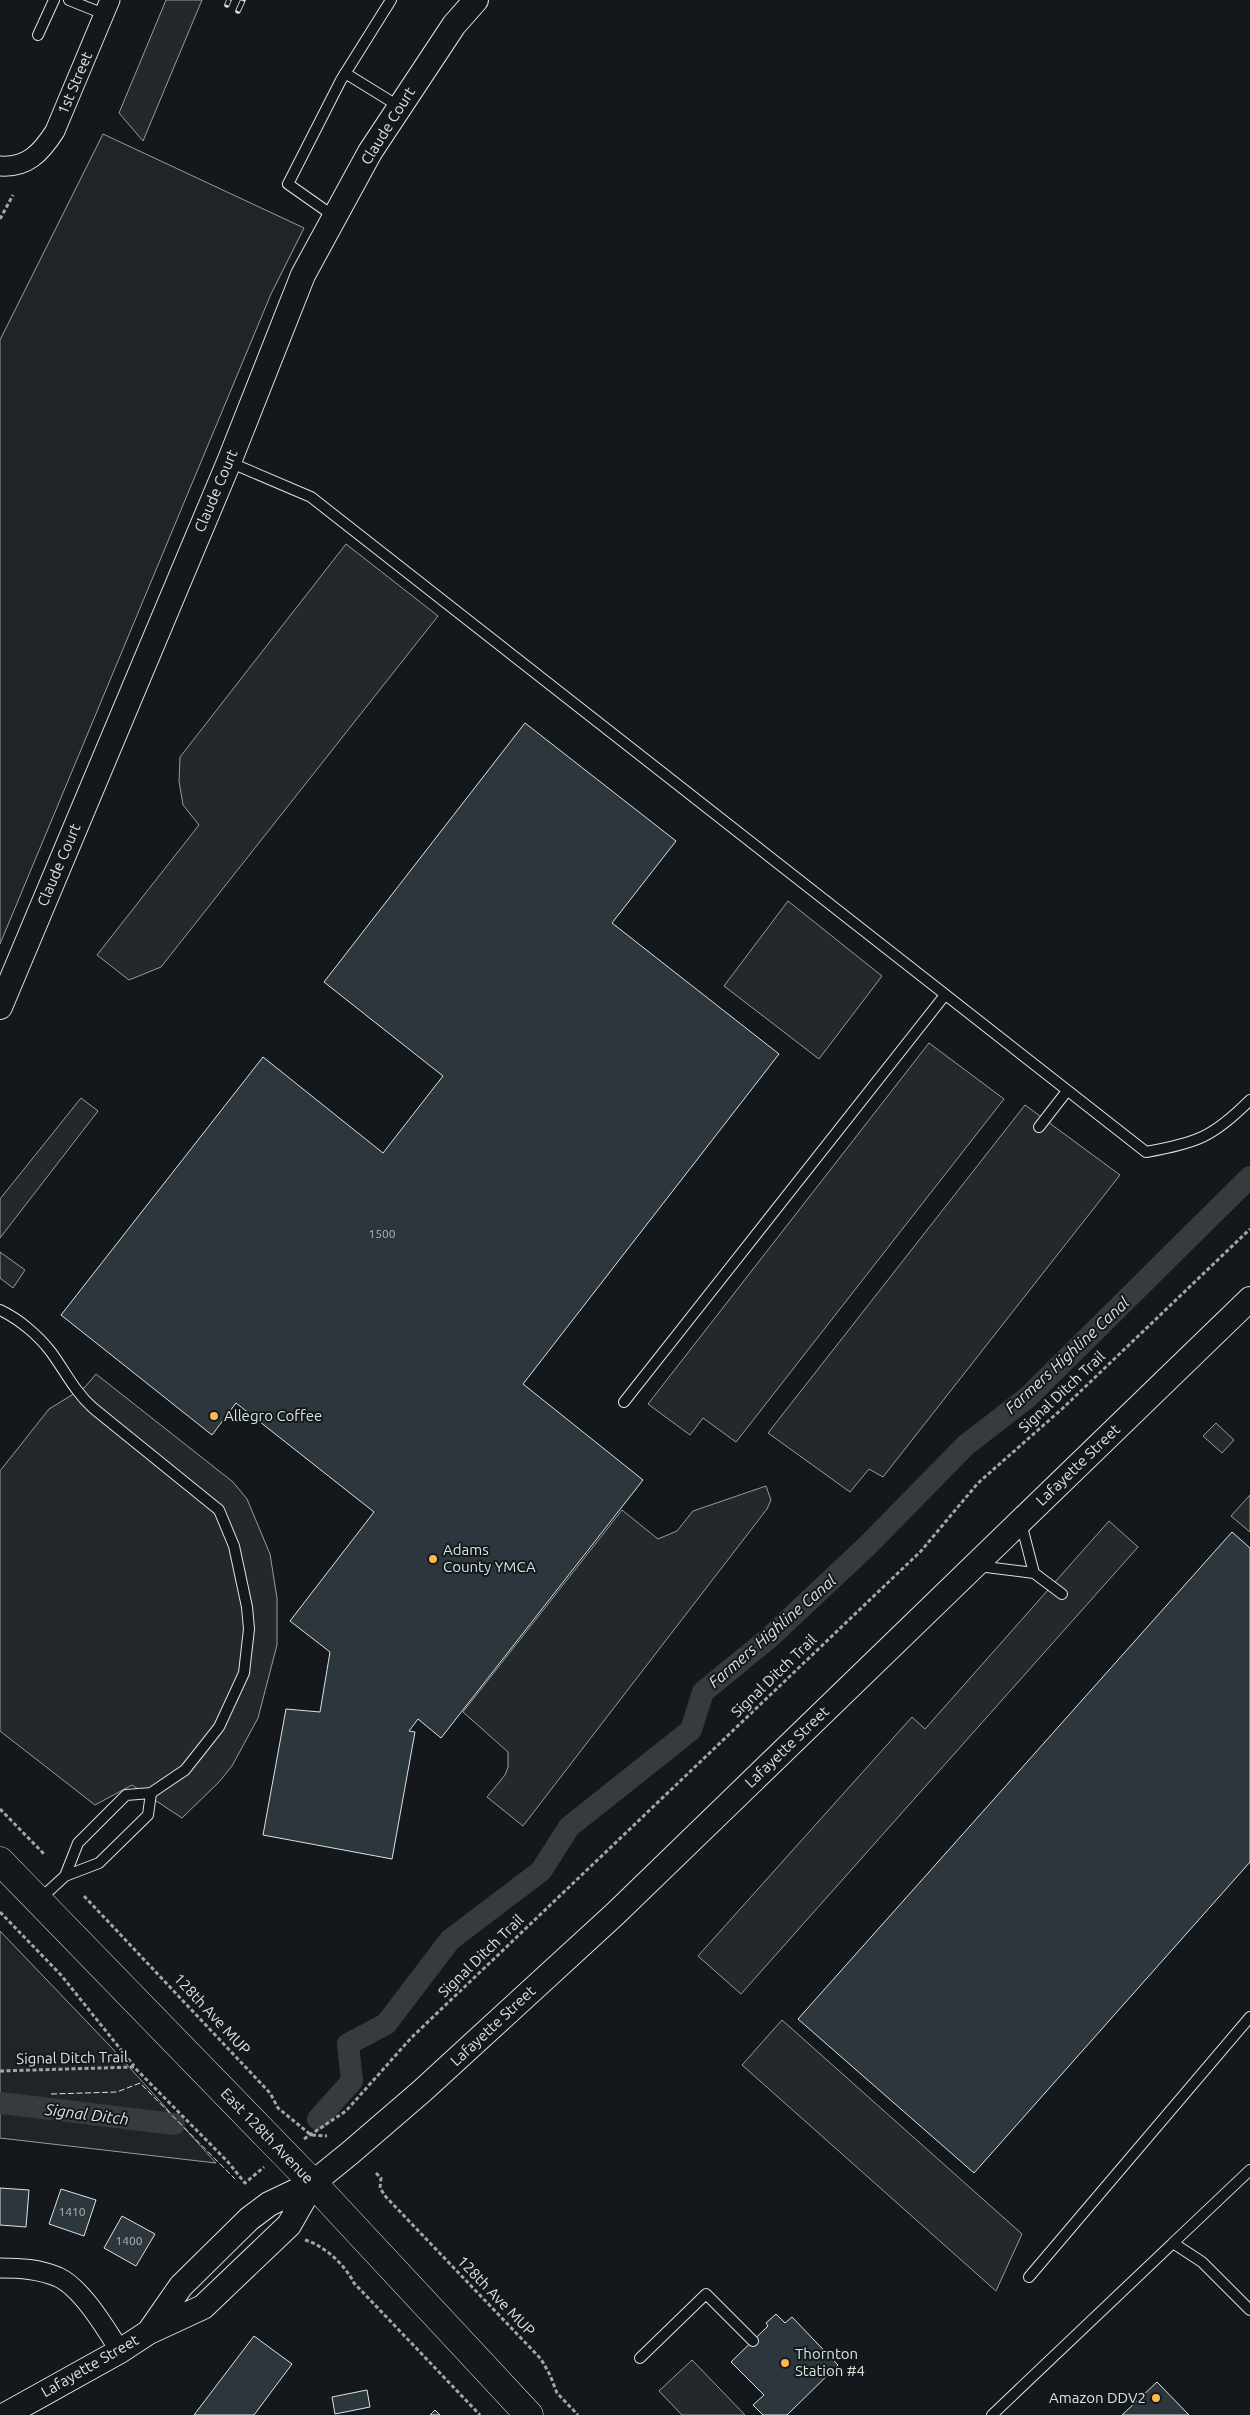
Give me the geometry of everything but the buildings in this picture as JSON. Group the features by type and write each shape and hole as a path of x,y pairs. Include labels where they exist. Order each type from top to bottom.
{"main road":[{"name":"East 128th Avenue","path":"0,1861 313,2183 529,2415"}],"street":[{"name":"Claude Court","path":"0,1006 229,462 303,275 370,152 454,25 476,0"},
{"name":"1st Street","path":"0,166 14,167 30,160 47,143 55,131 107,7"},
{"name":"Lafayette Street","path":"149,2332 181,2286 249,2219 269,2204 313,2183 422,2091 615,1914 1020,1521 1246,1310"},
{"name":"Lafayette Street","path":"5,2415 120,2351 149,2332 203,2307 289,2225 313,2183"},
{"path":"0,2268 40,2271 59,2278 80,2296 108,2331 120,2351"}],"lane":[{"path":"38,35 54,0"},
{"path":"69,0 107,7"},
{"path":"335,217 288,184 345,73 391,0"},
{"path":"345,73 400,107"},
{"path":"229,462 311,497 1146,1152 1174,1147 1205,1138 1227,1123 1250,1100"},
{"path":"624,1402 945,995"},
{"path":"1039,1127 1067,1090"},
{"path":"0,1310 17,1318 50,1350 81,1398 219,1510 234,1546 244,1588 248,1629 244,1674 219,1726 185,1770 151,1793 126,1795 78,1843 65,1876"},
{"path":"1020,1521 1034,1573"},
{"path":"974,1566 1034,1573 1062,1594"},
{"path":"38,1901 65,1876 99,1863 148,1815 151,1793"},
{"path":"1029,2277 1250,2017"},
{"path":"992,2415 1250,2170"},
{"path":"1173,2243 1202,2262 1250,2310"},
{"path":"640,2358 706,2294 753,2341"}],"path":[{"path":"0,219 13,195"},
{"name":"Signal Ditch Trail","path":"311,2135 346,2111 412,2038 921,1551 978,1483 1063,1408 1250,1229"},
{"path":"0,1809 45,1855"},
{"name":"128th Ave MUP","path":"84,1896 270,2092 278,2108 311,2135"},
{"path":"0,1912 61,1975 134,2067"},
{"name":"Signal Ditch Trail","path":"0,2071 134,2067 228,2162 245,2182"},
{"path":"311,2135 327,2136"},
{"name":"128th Ave MUP","path":"376,2173 380,2178 380,2188 386,2197 541,2359 557,2393 578,2415"},
{"path":"302,2240 325,2250 351,2276 354,2284 480,2415"}],"shaded area":[{"path":"166,0 202,0 143,141 119,113"},
{"path":"103,134 304,228 271,294 0,944 0,340"},
{"path":"346,544 438,616 161,967 129,980 97,955 199,825 183,805 179,781 180,757"},
{"path":"788,901 882,976 819,1059 724,986"},
{"path":"929,1043 1004,1099 736,1442 703,1418 690,1435 648,1404"},
{"path":"81,1098 98,1111 0,1238 0,1199"},
{"path":"1025,1105 1120,1175 883,1477 869,1469 850,1492 768,1433"},
{"path":"0,1252 25,1270 13,1288 0,1278"},
{"path":"96,1374 233,1482 247,1499 270,1554 277,1598 277,1645 258,1718 232,1766 219,1782 182,1818 132,1785 95,1805 0,1731 0,1471 49,1409 85,1387"},
{"path":"1216,1423 1234,1440 1222,1453 1203,1436"},
{"path":"766,1486 771,1500 767,1509 523,1826 487,1797 505,1775 508,1767 508,1752 463,1712 622,1510 658,1539 677,1531 693,1511"},
{"path":"1250,1495 1250,1532 1231,1516"},
{"path":"1109,1521 1138,1547 741,1994 698,1956 912,1717 925,1729"},
{"path":"0,1931 111,2047 216,2163 0,2138"},
{"path":"782,2020 1022,2234 996,2291 742,2065"},
{"path":"692,2360 745,2415 682,2415 659,2391"}],"waterway":[{"name":"Farmers Highline Canal","path":"318,2119 352,2081 348,2044 386,2024 450,1940 541,1871 569,1827 691,1730 703,1692 769,1638 867,1546 966,1445 1027,1398 1250,1177"},
{"name":"Signal Ditch","path":"0,2103 174,2124"}],"railway":[{"path":"227,5 229,0"},
{"path":"238,11 243,0"}],"fence":[{"path":"51,2094 117,2092 140,2083 235,2179"}],"place":[{"name":"Allegro Coffee","path":"214,1416"},
{"name":"Adams County YMCA","path":"433,1559"},
{"name":"Thornton Station #4","path":"785,2363"},
{"name":"Amazon DDV2","path":"1156,2398"}]}
